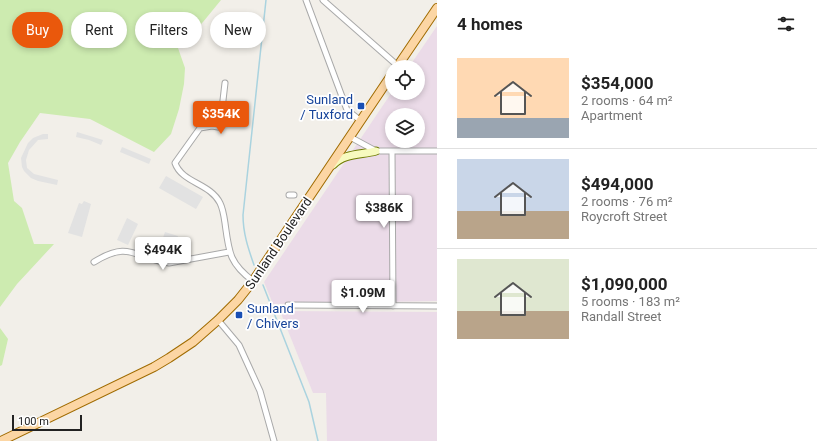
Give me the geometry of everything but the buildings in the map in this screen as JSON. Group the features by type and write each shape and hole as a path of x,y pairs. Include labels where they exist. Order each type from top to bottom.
{"main road":[{"path":"401,60 437,8"},
{"name":"Sunland Boulevard","path":"1,441 154,367 193,342 218,320 238,300 253,281 385,85"}],"street":[{"path":"306,0 347,110 361,121"},
{"path":"323,0 390,60"},
{"path":"225,83 220,126 200,128 175,163 177,169 182,174 212,192 220,202 224,215 229,252 242,273 253,281"},
{"path":"350,137 376,151"},
{"path":"325,174 338,160 346,156 376,151 437,151"},
{"path":"392,151 393,306"},
{"path":"94,262 118,251 130,251 161,262 169,263 229,252"},
{"path":"288,305 437,306"},
{"path":"218,320 239,345 260,391 274,441"}],"shaded area":[{"path":"437,26 437,301 273,304 264,282 387,100 425,100 425,60 414,60"},
{"path":"77,132 103,140 101,145 76,137"},
{"path":"43,134 48,134 48,139 38,140 29,150 26,160 27,168 34,174 58,180 57,185 31,178 22,167 21,158 28,143 33,138"},
{"path":"122,147 151,159 149,164 120,152"},
{"path":"166,176 203,197 196,209 159,188"},
{"path":"84,201 91,204 82,237 68,233 79,203 82,204"},
{"path":"127,218 138,224 128,245 117,240"},
{"path":"165,232 178,236 172,254 159,249"},
{"path":"280,311 437,312 437,441 327,441 326,393 313,393"}],"green space":[{"path":"0,0 221,0 202,23 202,12 135,12 135,48 178,48 185,68 184,84 179,109 171,134 154,152 90,119 40,113 20,142 8,163 14,201 22,208 34,244 54,244 17,284 0,307"},
{"path":"0,328 8,339 2,365 0,366"}],"waterway":[{"path":"254,265 245,234 243,215 266,0"},
{"path":"263,285 309,402 318,441"}],"place":[{"name":"Sunland / Tuxford","path":"361,106"},
{"name":"Sunland / Chivers","path":"239,315"}]}
